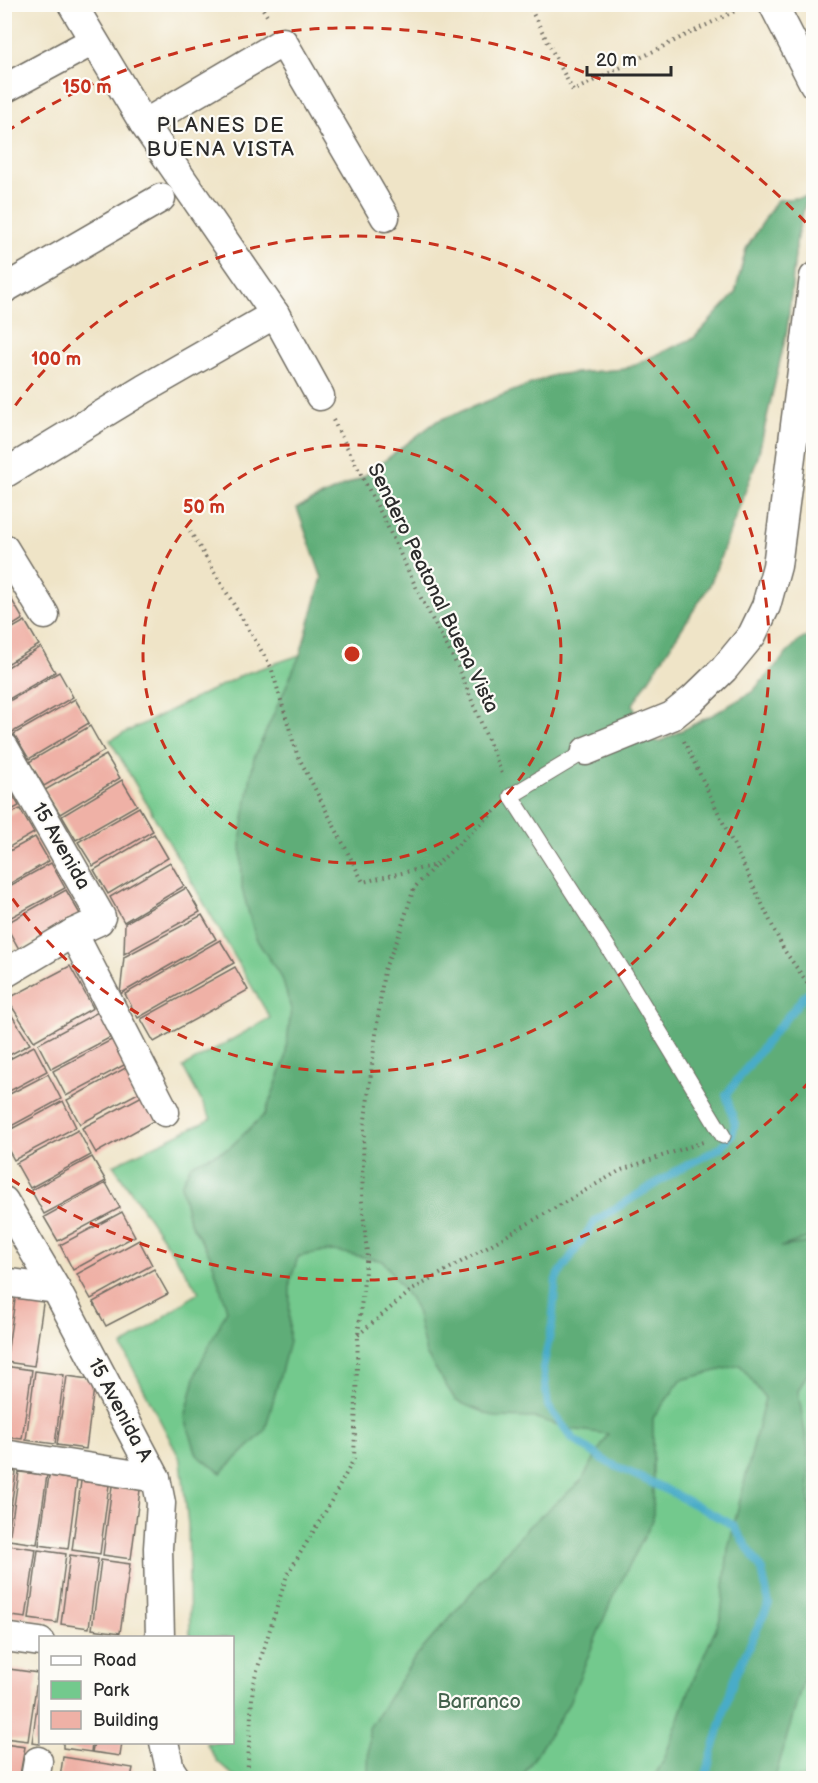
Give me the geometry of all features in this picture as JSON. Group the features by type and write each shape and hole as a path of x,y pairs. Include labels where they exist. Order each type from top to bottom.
{"street":[{"path":"72,4 144,124 274,314 320,396"},
{"path":"773,4 813,84"},
{"path":"4,89 93,42"},
{"path":"144,124 283,42 385,217"},
{"path":"4,289 161,198"},
{"path":"586,751 672,716 724,669 752,635 766,606 777,566 813,277"},
{"path":"4,474 274,314"},
{"path":"4,548 45,615"},
{"name":"15 Avenida","path":"4,747 100,913 99,921 73,933"},
{"path":"4,974 73,933 165,1112"},
{"name":"15 Avenida A","path":"4,1202 56,1289 156,1478 161,1503 158,1567 159,1636"},
{"path":"4,1281 56,1289"},
{"path":"4,1454 156,1478"},
{"path":"4,1637 39,1642"},
{"path":"164,1744 170,1769 176,1779"}],"lane":[{"path":"586,751 511,796 618,963 723,1136"}],"path":[{"path":"528,4 573,91 748,4"},
{"name":"Sendero Peatonal Buena Vista","path":"320,396 348,447 421,598 458,667 511,796"},
{"path":"190,531 271,668 297,754 363,882 436,865"},
{"path":"672,716 784,950 813,992"},
{"path":"247,1779 254,1683 287,1575 354,1459 358,1335 367,1253 362,1201 364,1128 384,970 398,938 414,888 511,796"},
{"path":"358,1335 412,1290 621,1170 723,1136"}],"green space":[{"name":"Barranco","path":"807,197 797,236 787,330 757,460 596,697 813,1186 813,1778 236,1778 217,1761 207,1744 234,1744 234,1636 190,1636 188,1525 181,1461 122,1347 199,1292 113,1165 211,1119 183,1067 270,1018 110,740 244,674 300,655 322,578 297,508 363,477 437,421 554,375 625,369 694,338 735,294 746,249 777,200"},
{"name":"Barranco","path":"807,197 797,236 787,330 757,460 710,585 633,704 644,738 659,742 752,692 797,642 813,633 813,1236 781,1247 813,1242 813,1363 798,1391 808,1449 813,1646 775,1778 653,1778 663,1762 692,1683 721,1617 728,1549 765,1398 740,1365 681,1380 653,1418 653,1520 612,1599 568,1705 524,1774 520,1778 370,1778 368,1777 369,1728 414,1659 528,1527 582,1480 608,1434 570,1429 536,1418 495,1417 456,1401 426,1354 415,1306 383,1261 334,1251 298,1257 290,1282 289,1342 265,1431 221,1473 197,1455 185,1418 197,1370 227,1310 211,1257 189,1221 181,1185 191,1164 229,1148 265,1114 285,1060 291,1009 282,978 256,939 242,889 241,836 254,758 300,655 322,578 297,508 363,477 437,421 554,375 625,369 694,338 735,294 746,249 777,200"}],"building":[{"path":"9,595 23,619 4,631 4,598"},
{"path":"25,621 39,645 4,666 4,633"},
{"path":"41,647 55,672 4,702 4,669"},
{"path":"59,672 73,697 13,732 4,718 4,704"},
{"path":"75,699 89,723 29,759 14,734"},
{"path":"90,726 104,751 44,786 29,762"},
{"path":"106,755 120,778 60,814 45,790"},
{"path":"4,780 19,806 4,814"},
{"path":"122,780 137,805 76,840 62,816"},
{"path":"139,807 153,831 93,866 78,842"},
{"path":"20,809 34,833 4,850 4,817"},
{"path":"154,834 168,858 108,894 94,870"},
{"path":"35,837 49,861 4,887 4,854"},
{"path":"170,862 184,886 124,922 110,897"},
{"path":"51,863 65,888 4,921 4,889"},
{"path":"186,888 200,912 124,954 125,923"},
{"path":"66,890 80,914 19,949 5,924"},
{"path":"202,915 216,939 120,994 124,957"},
{"path":"220,940 234,963 138,1018 125,994"},
{"path":"70,966 93,1008 34,1041 7,999"},
{"path":"235,967 248,990 154,1042 141,1019"},
{"path":"4,1003 30,1044 4,1058"},
{"path":"100,1011 113,1036 51,1069 38,1044"},
{"path":"115,1038 128,1063 66,1096 53,1071"},
{"path":"34,1046 47,1071 4,1094 4,1062"},
{"path":"129,1066 142,1091 80,1124 67,1100"},
{"path":"48,1074 61,1099 4,1130 4,1097"},
{"path":"144,1095 157,1119 96,1153 82,1128"},
{"path":"63,1101 76,1127 14,1160 4,1142 4,1133"},
{"path":"78,1130 91,1155 30,1188 16,1163"},
{"path":"92,1157 106,1181 44,1214 31,1190"},
{"path":"106,1183 120,1208 58,1241 44,1217"},
{"path":"122,1212 135,1236 73,1270 60,1245"},
{"path":"139,1240 152,1265 91,1299 77,1274"},
{"path":"154,1269 168,1294 106,1326 93,1302"},
{"path":"4,1291 12,1292 6,1339 4,1339"},
{"path":"16,1293 44,1297 34,1366 6,1362"},
{"path":"4,1366 32,1370 22,1439 4,1437"},
{"path":"35,1371 64,1375 55,1444 26,1440"},
{"path":"67,1376 95,1380 86,1449 57,1445"},
{"path":"4,1470 16,1472 6,1542 4,1542"},
{"path":"19,1472 47,1475 37,1544 9,1540"},
{"path":"49,1476 77,1480 68,1549 39,1545"},
{"path":"81,1481 109,1485 100,1554 72,1550"},
{"path":"112,1486 140,1490 131,1559 103,1555"},
{"path":"8,1545 36,1549 26,1618 4,1615 4,1570"},
{"path":"38,1550 66,1554 57,1623 29,1619"},
{"path":"70,1555 98,1559 89,1628 61,1624"},
{"path":"101,1560 130,1564 120,1633 92,1629"},
{"path":"9,1669 38,1673 28,1741 4,1738 4,1703"},
{"path":"39,1691 39,1744 32,1743"},
{"path":"4,1744 25,1747 20,1775 4,1773"},
{"path":"63,1744 92,1744 91,1752 63,1748"},
{"path":"94,1744 122,1744 120,1756 92,1752"},
{"path":"63,1757 133,1768 131,1778 60,1778"}],"waterway":[{"path":"705,1778 734,1678 769,1604 762,1570 733,1525 607,1462 573,1439 548,1406 543,1368 552,1325 556,1279 595,1221 678,1170 720,1148 732,1135 735,1124 726,1095 768,1040 806,994 814,988"}],"district":[{"name":"PLANES DE BUENA VISTA","path":"221,137"}]}
